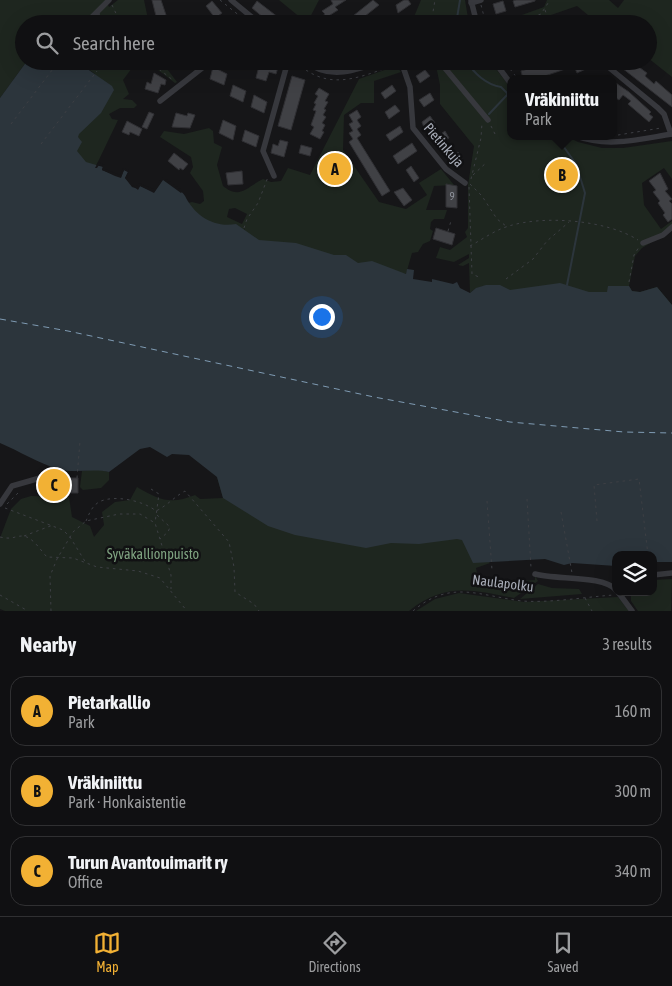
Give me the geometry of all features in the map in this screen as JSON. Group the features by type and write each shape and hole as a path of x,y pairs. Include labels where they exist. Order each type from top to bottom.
{"street":[{"path":"97,13 110,0"},
{"path":"231,0 249,15"},
{"path":"475,15 471,1 480,0"},
{"path":"160,102 199,70"},
{"path":"273,172 263,151 286,70"},
{"path":"320,70 336,73 354,70"},
{"name":"Pietinkuja","path":"404,70 410,91 413,128 446,169 467,183"},
{"path":"446,70 488,120"},
{"path":"589,140 617,143 672,134 664,114 612,70"},
{"path":"643,243 663,235 672,226"},
{"path":"2,506 12,486 47,476 57,476"},
{"path":"657,575 672,573"},
{"path":"533,574 547,578 605,583 612,588"},
{"path":"622,596 632,611"}],"path":[{"path":"110,0 117,15"},
{"path":"220,0 239,15"},
{"path":"432,15 435,0"},
{"path":"480,0 484,15"},
{"path":"538,15 545,10 550,0"},
{"path":"545,10 547,15"},
{"path":"11,124 52,70"},
{"path":"160,70 179,85"},
{"path":"41,144 97,71"},
{"path":"472,176 483,127 478,110"},
{"path":"488,120 495,134"},
{"path":"617,135 668,127"},
{"path":"481,278 472,274 467,183 488,162"},
{"path":"244,228 273,172"},
{"path":"467,183 482,196 497,219 508,226"},
{"path":"448,232 451,221"},
{"path":"470,246 508,226 540,221 584,223 623,231 643,243 634,255 629,282"},
{"path":"506,279 533,260 547,241 570,222"},
{"path":"77,478 80,440"},
{"path":"597,521 594,485 639,479 648,551"},
{"path":"2,506 20,491 20,484"},
{"path":"151,489 159,494 155,523 171,575 171,589"},
{"path":"51,611 50,576 57,559 70,537 86,521 91,509 100,501 113,499 135,501 156,511 170,505 176,496 185,491 229,542 234,568 235,592 254,604 259,611"},
{"path":"527,499 533,574"},
{"path":"487,501 492,570"},
{"path":"2,506 2,511"},
{"path":"2,506 63,530 70,537 86,563"},
{"path":"561,512 573,580"},
{"path":"86,521 127,514 140,514 155,523"},
{"path":"156,514 170,527 168,532 160,539"},
{"path":"0,537 12,540 53,525"},
{"path":"23,536 31,539 47,557 57,559 73,558 97,567 138,571 160,578 171,589 187,611"},
{"name":"Naulapolku","path":"413,611 431,598 460,591 523,601 585,597 612,593"},
{"path":"0,595 28,611"},
{"path":"585,597 592,611"}],"green space":[{"path":"0,0 106,0 109,7 118,0 144,0 147,15 15,15 15,70 20,70 0,98"},
{"path":"279,0 319,0 311,15 297,15"},
{"path":"421,0 465,0 468,15 415,15"},
{"path":"547,0 609,0 618,8 624,0 672,0 672,77 657,65 657,15 588,15 577,6 551,15 522,15 544,7"},
{"path":"90,70 130,70 123,80 129,94 123,99 132,100 137,105 134,108 120,108 109,114 112,119 118,120 95,168 90,168 76,156 73,130 95,74"},
{"path":"158,70 168,70 177,82 175,83"},
{"path":"385,70 399,70 401,72 374,81 374,103 361,103 344,115 343,150 379,202 406,209 427,195 419,183 441,169 454,185 434,186 426,210 447,210 444,219 434,219 431,222 430,229 433,231 430,241 423,244 418,252 412,253 406,274 242,240 245,227 241,238 186,215 185,196 188,203 200,204 204,201 203,191 190,173 193,167 191,157 160,137 164,131 184,134 209,128 213,131 214,143 222,147 217,165 223,186 234,192 243,191 263,179 271,182 281,181 288,168 310,175 359,79","holes":["235,208 247,214 242,224 227,217 229,209"]},
{"path":"437,70 497,70 507,83 507,140 574,140 602,148 623,148 672,141 672,179 664,168 642,183 644,205 661,229 672,221 672,230 642,248 635,256 629,286 632,291 640,292 657,287 672,305 605,307 510,291 495,286 479,287 470,293 469,263 463,266 458,265 469,258 469,254 454,262 436,258 440,247 450,250 467,237 465,232 468,228 468,185 474,146 440,104 440,85"},
{"path":"97,469 109,472 109,480 101,488 83,490 80,487 82,471"},
{"name":"Syväkallionpuisto","path":"217,477 455,530 490,563 476,568 478,578 484,584 535,580 535,576 538,581 514,598 472,591 447,592 422,602 409,611 5,611 0,609 0,538 11,509 21,499 31,496 69,497 72,517 90,526 94,537 104,525 102,512 115,502 130,500 137,487 165,500 179,500 195,495 200,499 223,498"},
{"path":"672,579 671,611 638,611 631,601 631,596 657,596 657,580"},
{"path":"538,584 552,588 579,589 582,594 520,599"},
{"path":"459,593 524,602 618,597 629,611 416,611 435,599"}],"shaded area":[{"path":"20,70 89,70 112,86 114,90 101,113 79,134 78,137 82,142 77,151 86,162 103,167 102,170 121,177 124,170 128,172 125,178 132,187 138,189 140,186 154,192 163,179 181,192 194,209 206,219 220,224 236,224 259,240 296,243 334,255 346,255 358,263 372,261 406,274 407,269 414,270 413,279 432,282 432,279 453,284 457,282 460,288 470,293 476,288 486,285 500,285 510,290 560,283 589,292 607,292 608,286 629,286 632,291 640,292 657,287 672,305 672,562 657,562 657,551 612,551 612,566 572,563 564,565 545,559 473,563 462,540 457,539 419,544 391,543 366,548 295,535 268,526 223,498 217,477 189,455 172,454 167,457 150,447 140,449 109,472 71,471 58,469 0,443 0,98"}],"pier":[{"path":"98,162 105,165 105,169 120,175 123,168 129,170 127,178 137,186 139,183 153,189 163,177 183,191 181,193 163,180 154,193 140,186 138,190 125,178 128,172 124,170 121,178 115,176 102,170 103,166 99,165 95,168"}],"building":[{"path":"152,0 161,0 166,15 156,15"},
{"path":"331,0 346,0 335,7 338,10 330,15 324,15 325,14 322,11 333,4"},
{"path":"373,0 379,5 366,15 354,15"},
{"path":"404,0 408,0 411,4 398,13 396,5"},
{"path":"212,1 222,13 213,15 206,6"},
{"path":"257,1 275,15 260,15 252,8"},
{"path":"503,1 506,11 496,14 493,4"},
{"path":"513,1 535,1 515,7"},
{"path":"212,70 219,70 227,74 224,85 210,79"},
{"path":"258,70 277,70 276,74 269,72 266,81 256,78"},
{"path":"425,70 430,76 420,83 416,76"},
{"path":"562,70 548,75 522,75 521,71"},
{"path":"625,70 643,70 647,73 645,76 654,84 656,81 672,95 672,107"},
{"path":"154,73 166,80 165,85 161,84 158,93 145,89 147,82 151,84"},
{"path":"292,76 305,80 291,130 278,126"},
{"path":"617,84 651,112 649,114 653,117 649,122 628,104 631,101 623,95 619,100 617,99"},
{"path":"233,85 246,91 243,102 230,96"},
{"path":"392,85 396,91 385,99 381,93"},
{"path":"319,88 329,94 325,101 328,102 323,115 326,117 322,123 325,125 322,131 324,132 320,139 310,134 314,127 311,125 316,111 313,110 316,104 314,103 318,96 315,94"},
{"path":"430,93 434,100 424,107 419,100"},
{"path":"254,95 267,102 264,113 251,107"},
{"path":"395,105 400,111 389,119 385,112"},
{"path":"357,110 361,117 357,120 361,126 357,129 361,135 357,138 390,191 382,196 349,142 353,139 349,133 353,131 349,124 353,122 349,115"},
{"path":"149,112 154,114 147,129 142,127"},
{"path":"176,113 187,116 188,113 195,115 190,128 172,127"},
{"path":"430,116 435,123 425,130 422,122"},
{"path":"223,120 236,126 233,140 219,133"},
{"path":"127,121 142,129 139,136 130,132 129,135 122,132"},
{"path":"400,126 403,132 390,141 386,135"},
{"path":"245,130 259,136 256,147 242,141"},
{"path":"445,131 449,138 445,140 447,143 442,146 438,145 434,139"},
{"path":"280,140 288,142 284,157 271,153 273,144 278,146"},
{"path":"412,143 417,151 398,164 393,156"},
{"path":"301,145 312,148 310,156 299,153"},
{"path":"458,152 462,159 451,166 448,161 451,159 450,157"},
{"path":"174,153 188,164 183,170 180,168 179,170 168,161"},
{"path":"411,166 419,178 414,182 406,170"},
{"path":"242,171 243,184 228,185 226,173"},
{"path":"660,173 668,189 665,191 672,199 669,201 672,204 672,219 668,222 663,215 665,213 658,203 660,201 653,192 656,190 649,181"},
{"path":"446,184 457,186 457,208 446,207"},
{"path":"403,188 412,200 404,206 394,192"},
{"path":"436,228 455,234 452,245 433,239"},
{"path":"61,478 78,478 78,493 47,493 47,481 57,481"}],"waterway":[{"path":"458,15 460,0"},
{"path":"473,70 481,78 501,87 507,93"},
{"path":"489,114 507,95"},
{"path":"559,140 576,164 585,193 567,285"}],"ferry route":[{"path":"0,319 68,331 374,397 510,422 624,432 672,433"}],"place":[{"name":"Pietarkallio","path":"335,169"},
{"name":"Vräkiniittu","path":"562,175"},
{"name":"Turun Avantouimarit ry","path":"54,485"}]}
